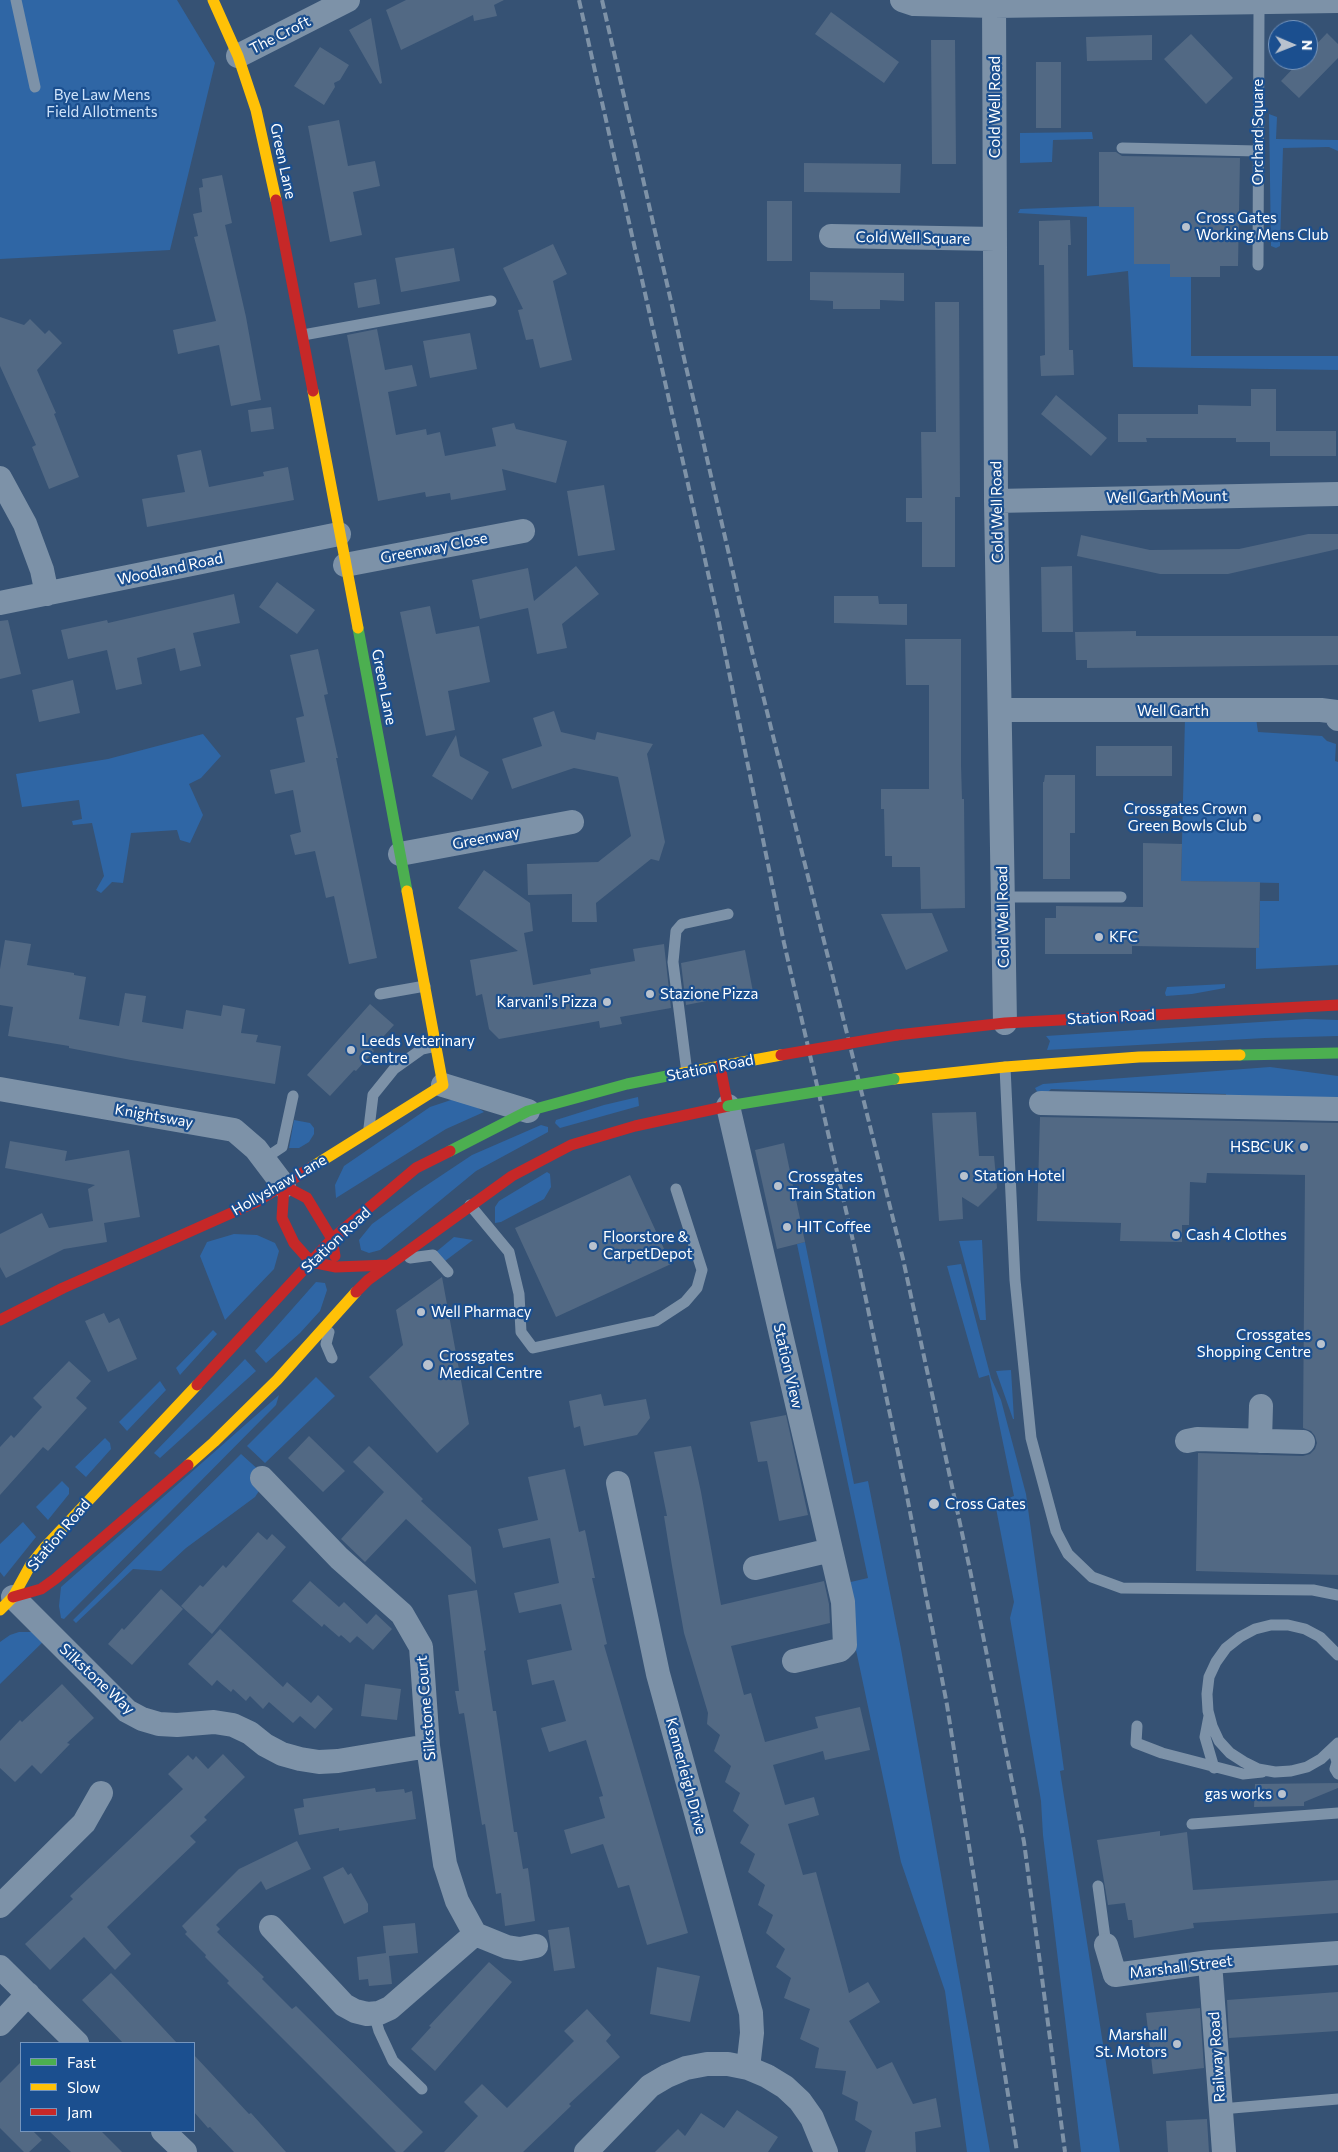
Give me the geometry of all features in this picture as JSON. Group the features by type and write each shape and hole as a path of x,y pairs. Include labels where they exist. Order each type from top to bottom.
{"main road":[{"name":"Green Lane","path":"213,0 238,56 256,110 303,334 443,1085"},
{"name":"Station Road","path":"6,1603 45,1546 332,1239 416,1168 528,1111 627,1084 897,1035 1338,1005"},
{"name":"Station Road","path":"6,1603 41,1590 136,1511 214,1442 277,1380 368,1280 512,1176 571,1145 635,1126 728,1106 1005,1063 1338,1053"},
{"path":"720,1066 728,1106"},
{"name":"Hollyshaw Lane","path":"0,1320 63,1288 230,1214 284,1186 369,1130 443,1085"},
{"path":"337,1271 332,1239 307,1198 284,1186 282,1218 294,1243 311,1262 337,1271 388,1265"},
{"path":"337,1294 337,1312"}],"street":[{"name":"The Croft","path":"238,56 348,0"},
{"path":"902,0 914,4 1338,1"},
{"name":"Cold Well Road","path":"994,3 996,501 1005,1028"},
{"name":"Cold Well Square","path":"831,236 996,239"},
{"path":"0,478 15,502 28,531 42,570 47,594"},
{"name":"Well Garth Mount","path":"996,501 1338,494"},
{"name":"Greenway Close","path":"345,565 523,532"},
{"name":"Woodland Road","path":"0,603 339,534"},
{"name":"Well Garth","path":"1001,710 1321,710 1338,712 1338,719"},
{"name":"Greenway","path":"400,854 572,822"},
{"path":"443,1085 528,1111"},
{"name":"Knightsway","path":"0,1089 234,1130 256,1149 284,1186"},
{"path":"1041,1103 1338,1109"},
{"name":"Station View","path":"728,1106 843,1602 845,1646 840,1650 794,1661"},
{"path":"1260,1441 1261,1406"},
{"path":"1187,1442 1197,1439 1303,1442"},
{"name":"Silkstone Court","path":"262,1478 339,1558 402,1614 421,1647 428,1746 442,1846 450,1883 456,1900 475,1934"},
{"name":"Kennerleigh Drive","path":"618,1483 658,1674 751,2013 752,2033 748,2068"},
{"path":"755,1568 831,1550"},
{"name":"Silkstone Way","path":"6,1603 127,1711 142,1719 159,1724 177,1726 214,1722 233,1725 250,1733 282,1754 319,1762 338,1761 428,1746"},
{"path":"0,1906 61,1848 84,1822 101,1793"},
{"path":"271,1926 344,2005 355,2012 367,2014 374,2014 390,2008 475,1934 507,1947 536,1946"},
{"name":"Marshall Street","path":"1106,1945 1115,1975 1210,1962 1338,1953"},
{"name":"Railway Road","path":"1210,1962 1224,2152"},
{"path":"0,1967 76,2042"},
{"path":"0,2024 28,1994"},
{"path":"586,2152 650,2086 686,2068 707,2064 728,2064 748,2068 767,2076 785,2087 800,2101 812,2118 826,2152"},
{"path":"165,2132 185,2152"}],"lane":[{"path":"16,0 35,87"},
{"name":"Orchard Square","path":"1256,1 1259,8 1258,265"},
{"path":"1122,148 1258,151"},
{"path":"303,334 491,302"},
{"path":"1003,897 1120,897"},
{"path":"687,1073 673,962 676,930 682,924 728,914"},
{"path":"380,994 425,986"},
{"path":"369,1130 373,1095 394,1069 422,1049 436,1046"},
{"path":"1005,1063 1016,1280 1030,1428 1056,1531 1068,1554 1092,1577 1122,1588 1313,1590 1338,1595"},
{"path":"264,1159 282,1147 293,1096"},
{"path":"470,1205 509,1252 519,1294 521,1332 533,1348 656,1321 685,1302 697,1288 702,1270 676,1189"},
{"path":"388,1265 416,1256 432,1255 448,1272"},
{"path":"332,1358 326,1344 337,1312"},
{"path":"1214,1768 1205,1736 1209,1716 1207,1694 1209,1677 1216,1662 1226,1648 1240,1637 1255,1629 1271,1625 1305,1630 1320,1637 1338,1654"},
{"path":"1209,1716 1220,1741 1230,1753 1244,1762 1267,1771"},
{"path":"1137,1726 1136,1743 1162,1754 1243,1774 1291,1771 1306,1767 1321,1759 1336,1746"},
{"path":"1336,1746 1335,1769 1338,1774"},
{"path":"1192,1824 1338,1813"},
{"name":"Marshall Street","path":"1098,1886 1106,1945"},
{"path":"374,2014 379,2031 393,2061 422,2089"},
{"path":"1220,2109 1338,2099"}],"green space":[{"name":"Bye Law Mens Field Allotments","path":"0,0 177,0 215,63 170,250 0,259"},
{"path":"1269,114 1277,117 1276,139 1338,140 1338,151 1329,147 1283,148 1280,246 1276,248 1271,246"},
{"path":"1092,132 1093,139 1053,140 1052,162 1020,163 1020,133"},
{"path":"1099,206 1134,207 1134,264 1170,264 1170,277 1191,277 1191,356 1338,356 1338,370 1133,367 1128,271 1087,276 1087,217 1018,213 1020,209"},
{"path":"1185,718 1256,718 1258,732 1322,736 1327,741 1336,744 1335,761 1338,762 1338,965 1256,969 1256,948 1259,947 1260,901 1279,901 1279,883 1181,881"},
{"path":"203,734 221,756 201,778 189,784 203,815 190,843 180,840 177,830 131,833 123,883 112,882 101,893 96,890 104,876 92,823 73,825 72,821 82,819 79,800 22,807 16,774 108,759"},
{"path":"1225,984 1225,988 1192,994 1166,996 1165,993 1167,987"},
{"path":"1306,1019 1338,1020 1338,1036 1265,1038 1047,1050 1050,1041 1046,1036"},
{"path":"1270,1067 1338,1076 1338,1101 1226,1096 1226,1094 1051,1089 1041,1099 1035,1088 1043,1084"},
{"path":"638,1097 639,1106 560,1128 555,1123 556,1120"},
{"path":"451,1100 468,1101 484,1112 446,1129 336,1198 335,1185 344,1166 430,1107"},
{"path":"294,1120 310,1123 314,1128 314,1134 309,1142 299,1148 289,1148"},
{"path":"541,1125 548,1127 548,1132 476,1171 380,1250 369,1253 361,1250 359,1240 372,1224 415,1193 472,1155"},
{"path":"547,1172 550,1174 551,1187 544,1199 501,1222 495,1223 495,1207 499,1201"},
{"path":"234,1234 257,1235 275,1243 279,1251 274,1269 225,1320 200,1256 207,1242"},
{"path":"454,1237 473,1240 445,1261 436,1252"},
{"path":"982,1240 986,1320 980,1320 959,1241"},
{"path":"805,1242 854,1484 868,1481 901,1649 990,2152 967,2152 945,1991 901,1862 842,1584 868,1578 797,1244"},
{"path":"961,1264 991,1378 1001,1400 1026,1494 1064,1770 1060,1771 1120,2152 1081,2152 1043,1835 1041,1801 1010,1618 1014,1602 995,1503 1014,1496 989,1375 979,1378 947,1266"},
{"path":"316,1282 325,1283 327,1290 320,1311 300,1333 266,1363 255,1351"},
{"path":"213,1330 217,1334 180,1375 176,1368"},
{"path":"245,1359 256,1371 160,1458 154,1453"},
{"path":"1011,1370 1014,1419 996,1371"},
{"path":"316,1377 335,1396 265,1463 247,1446"},
{"path":"160,1381 166,1390 127,1431 119,1422"},
{"path":"279,1395 276,1405 64,1619 61,1618 59,1606 61,1587"},
{"path":"105,1438 110,1443 111,1449 86,1477 75,1467"},
{"path":"241,1454 261,1472 261,1488 255,1497 186,1548 161,1571 133,1569 76,1623 73,1620"},
{"path":"62,1481 69,1488 69,1494 48,1520 36,1507"},
{"path":"23,1522 36,1537 4,1577 0,1572 0,1544"},
{"path":"19,1632 41,1632 48,1637 0,1684 0,1642 10,1635"}],"building":[{"path":"406,0 504,0 494,5 497,16 474,21 473,15 401,50 386,10"},
{"path":"831,12 899,62 884,83 815,34"},
{"path":"371,18 382,83 380,84 349,30"},
{"path":"1327,33 1338,44 1338,58 1299,98 1281,81 1291,70 1318,70 1318,42"},
{"path":"1191,34 1233,78 1206,104 1164,59"},
{"path":"1152,35 1152,60 1087,61 1086,37"},
{"path":"931,40 955,40 956,164 932,164"},
{"path":"320,47 349,65 340,80 334,83 335,87 324,105 294,86"},
{"path":"1036,62 1061,62 1061,128 1036,128"},
{"path":"339,120 348,166 375,161 380,186 353,192 362,235 330,242 308,126"},
{"name":"Cross Gates Working Mens Club","path":"1099,152 1116,152 1122,156 1240,158 1238,266 1220,266 1220,277 1170,277 1170,264 1134,264 1134,207 1099,207"},
{"path":"804,163 901,164 900,193 804,192"},
{"path":"222,175 232,223 225,225 246,317 261,400 231,406 219,345 178,354 173,330 216,321 194,237 198,236 193,214 202,212 199,188 203,187 202,179"},
{"path":"767,201 792,201 792,261 767,261"},
{"path":"1070,220 1071,245 1068,245 1069,350 1073,350 1074,375 1041,376 1040,356 1045,355 1044,265 1039,265 1039,221"},
{"path":"553,244 567,274 553,281 572,360 540,368 533,339 526,340 518,310 523,309 503,268"},
{"path":"454,248 460,281 401,292 395,258"},
{"path":"810,272 904,273 904,301 880,300 880,309 833,309 833,301 810,300"},
{"path":"376,279 380,304 358,308 354,283"},
{"path":"935,302 959,302 960,497 955,497 955,567 922,567 922,522 906,522 906,498 922,498 921,432 936,432"},
{"path":"0,317 24,325 30,319 45,334 49,330 62,343 37,370 56,413 54,414 79,477 49,489 32,447 36,445 0,366"},
{"path":"377,329 385,370 412,365 417,386 388,392 396,435 426,429 427,435 440,432 445,456 496,446 492,428 514,423 516,429 567,441 556,483 502,469 506,490 451,500 450,493 426,497 425,492 378,501 347,335"},
{"path":"470,333 477,369 430,378 423,341"},
{"path":"1251,389 1276,389 1276,431 1336,431 1336,456 1270,456 1270,442 1236,442 1236,438 1146,438 1147,442 1118,442 1118,414 1198,414 1198,405 1251,406"},
{"path":"1056,395 1107,438 1091,456 1041,414"},
{"path":"271,407 274,429 251,432 248,410"},
{"path":"201,450 209,487 264,476 263,472 288,467 294,500 147,527 142,499 185,492 177,455"},
{"path":"604,485 615,550 578,556 567,491"},
{"path":"1308,534 1338,534 1338,549 1228,574 1160,574 1077,556 1081,535 1150,550 1239,549"},
{"path":"576,566 599,594 562,624 567,648 537,654 528,608 480,619 472,580 528,568 534,601"},
{"path":"1072,566 1073,632 1042,632 1041,567"},
{"path":"277,582 315,610 297,634 259,607"},
{"path":"234,594 240,623 193,633 201,666 180,671 175,648 137,658 142,684 116,690 107,650 68,659 61,630 107,620 108,623"},
{"path":"834,596 878,596 879,604 907,604 907,625 834,623"},
{"path":"430,606 436,634 479,626 490,682 448,691 455,730 426,736 400,612"},
{"path":"8,620 21,674 0,679 0,621"},
{"path":"1136,631 1136,636 1338,636 1338,665 1087,668 1087,660 1076,660 1075,632"},
{"path":"905,639 961,639 961,765 962,799 964,799 965,908 921,909 920,867 892,867 892,856 885,856 884,809 881,809 881,789 929,789 929,685 906,685"},
{"path":"318,649 328,694 324,695 338,758 336,758 377,958 349,964 334,896 326,898 315,851 295,855 290,835 301,832 293,790 275,794 270,770 305,762 296,718 304,716 290,655"},
{"path":"73,680 80,713 39,722 32,690"},
{"path":"554,711 561,732 595,740 597,732 653,744 647,754 665,842 659,861 651,859 596,903 597,922 572,922 572,894 528,895 527,864 598,862 631,836 618,777 574,768 512,789 502,759 542,746 533,718"},
{"path":"456,735 460,756 489,772 472,800 432,776"},
{"path":"1096,746 1172,746 1172,776 1096,776"},
{"path":"1045,775 1075,775 1075,833 1070,833 1070,879 1043,879 1043,782"},
{"path":"1143,843 1182,844 1181,881 1260,882 1259,948 1132,946 1132,954 1045,954 1045,918 1056,918 1056,906 1143,907"},
{"path":"484,870 530,903 533,931 524,933 533,985 591,974 590,969 635,961 633,949 664,944 671,1008 620,1017 622,1024 600,1028 599,1021 499,1039 489,1029 482,994 476,996 470,960 518,951 458,908"},
{"path":"932,913 948,951 906,970 881,914"},
{"path":"5,940 31,944 27,965 74,973 74,975 86,977 79,1019 119,1026 125,993 146,996 142,1022 183,1029 186,1010 221,1016 223,1005 245,1009 241,1033 258,1035 256,1042 281,1046 275,1084 131,1060 69,1048 69,1046 8,1036 13,1007 0,1005 0,969"},
{"path":"745,950 753,992 686,1005 681,963"},
{"name":"Leeds Veterinary Centre","path":"370,1004 394,1025 372,1049 374,1051 356,1071 354,1070 330,1096 307,1075"},
{"path":"976,1112 979,1156 994,1156 997,1188 978,1207 962,1197 963,1219 939,1221 932,1113"},
{"name":"Crossgates Shopping Centre","path":"1040,1117 1338,1123 1338,1575 1196,1571 1198,1453 1303,1456 1310,1454 1315,1449 1317,1443 1311,1431 1303,1428 1305,1175 1207,1173 1206,1183 1190,1182 1189,1225 1182,1225 1182,1242 1120,1241 1121,1223 1037,1221"},
{"path":"10,1141 67,1151 65,1161 129,1150 140,1217 104,1223 107,1242 64,1249 6,1278 0,1267 0,1234 42,1213 49,1228 93,1221 88,1189 95,1185 5,1168"},
{"path":"784,1143 805,1242 777,1249 755,1150"},
{"name":"Floorstore & CarpetDepot","path":"630,1175 671,1264 556,1317 515,1228"},
{"name":"Crossgates Medical Centre","path":"442,1277 469,1424 437,1453 369,1377 403,1345 396,1310"},
{"path":"104,1313 109,1323 119,1318 137,1359 108,1372 85,1321"},
{"path":"69,1361 91,1381 76,1398 87,1408 48,1451 43,1447 0,1495 0,1447 11,1435 14,1438 42,1407 33,1398"},
{"path":"601,1394 604,1406 646,1399 650,1418 637,1435 584,1446 580,1426 574,1428 569,1401"},
{"path":"786,1415 808,1515 779,1521 767,1461 758,1462 750,1422"},
{"path":"309,1436 345,1471 323,1492 288,1458"},
{"path":"369,1446 423,1499 421,1501 471,1547 476,1584 406,1519 365,1562 341,1539 384,1492 353,1462"},
{"path":"691,1446 721,1605 824,1581 829,1604 830,1623 731,1646 744,1695 751,1693 765,1742 818,1728 815,1717 860,1707 870,1750 825,1760 823,1751 773,1765 785,1805 814,1797 819,1815 788,1824 803,1875 816,1872 849,1993 868,1982 880,2002 849,2021 877,2069 892,2062 913,2104 936,2098 941,2127 915,2132 916,2152 865,2152 872,2131 855,2120 858,2102 842,2094 846,2071 815,2068 819,2048 800,2039 810,2009 784,1998 791,1978 776,1967 785,1949 766,1933 773,1915 758,1905 765,1885 748,1872 755,1854 740,1843 749,1825 733,1811 740,1793 725,1782 731,1766 714,1751 720,1735 707,1724 708,1713 684,1633 672,1566 664,1516 667,1516 654,1452"},
{"path":"565,1469 579,1532 585,1530 595,1578 592,1578 607,1644 604,1645 688,1933 647,1945 629,1885 618,1888 603,1844 571,1854 564,1830 605,1818 599,1797 603,1796 586,1740 549,1752 541,1728 566,1721 554,1680 532,1685 527,1660 572,1650 561,1604 519,1613 514,1593 559,1583 550,1538 503,1548 498,1529 538,1520 528,1477"},
{"path":"258,1532 267,1540 272,1534 286,1547 212,1634 181,1606 200,1585 203,1587 223,1565 226,1568"},
{"path":"310,1581 339,1607 344,1602 367,1624 376,1614 392,1629 373,1650 357,1636 350,1643 341,1635 339,1637 324,1624 322,1627 292,1601"},
{"path":"161,1589 183,1609 132,1665 108,1644 122,1628 124,1630"},
{"path":"477,1590 493,1711 496,1711 514,1832 517,1832 523,1869 528,1868 535,1921 505,1926 501,1893 496,1894 485,1824 482,1825 464,1713 459,1714 455,1691 459,1691 448,1595"},
{"path":"220,1629 283,1687 287,1682 311,1703 318,1695 333,1709 315,1729 300,1716 293,1723 269,1702 263,1709 250,1696 246,1701 233,1689 231,1692 217,1680 212,1686 188,1664"},
{"path":"62,1684 94,1718 67,1743 70,1744 41,1774 32,1765 15,1782 0,1768 0,1741 20,1720 22,1722"},
{"path":"365,1684 401,1689 397,1720 361,1716"},
{"path":"223,1754 245,1777 204,1817 207,1820 190,1836 196,1842 107,1927 131,1954 115,1970 84,1937 50,1970 25,1944 73,1899 70,1896 183,1789 168,1774 188,1755 193,1760 196,1756 208,1769"},
{"name":"gas works","path":"1338,1783 1338,1788 1304,1802 1304,1806 1254,1807 1255,1784"},
{"path":"375,1788 376,1792 404,1789 405,1793 412,1791 416,1819 339,1831 339,1828 299,1835 294,1809 304,1807 303,1799"},
{"path":"1160,1831 1160,1836 1187,1832 1193,1890 1338,1880 1338,1913 1193,1923 1194,1928 1134,1938 1132,1920 1128,1920 1125,1903 1108,1905 1097,1840"},
{"path":"297,1841 311,1869 266,1890 261,1881 216,1925 220,1929 217,1932 264,1977 262,1979 292,2009 296,2006 423,2132 403,2152 396,2152 227,1983 229,1981 185,1934 187,1932 182,1926 239,1869"},
{"path":"343,1867 348,1875 351,1873 368,1904 368,1912 344,1924 323,1877"},
{"path":"415,1923 418,1953 389,1956 392,1984 369,1986 368,1979 359,1980 357,1957 386,1953 383,1926"},
{"path":"569,1927 575,1968 554,1971 548,1930"},
{"path":"489,1962 512,1982 435,2071 411,2049 431,2027 429,2026"},
{"path":"657,1967 700,1976 690,2022 650,2014"},
{"path":"111,1973 176,2042 122,2042 82,2000"},
{"path":"1338,1992 1338,2031 1229,2038 1227,2000"},
{"name":"Marshall St. Motors","path":"1200,2008 1204,2068 1153,2074 1146,2013"},
{"path":"587,2009 611,2035 606,2041 620,2057 569,2104 571,2106 523,2152 444,2152 478,2116 464,2102 482,2084 507,2108 574,2041 564,2031"},
{"path":"195,2056 286,2152 234,2152 210,2127 208,2128 195,2113"},
{"path":"20,2063 20,2132 34,2132 42,2140 29,2152 24,2152 0,2128 0,2083"},
{"path":"737,2110 778,2137 768,2152 655,2152 678,2129 685,2136 701,2113 724,2128"},
{"path":"1207,2119 1209,2152 1168,2152 1166,2121"},
{"path":"50,2132 102,2132 122,2152 71,2152"}],"railway":[{"path":"579,0 717,613 784,943 860,1271 906,1491 947,1705 1017,2152"},
{"path":"602,0 741,607 903,1259 970,1570 1024,1842 1065,2152"}],"traffic: fast":[{"path":"358,628 407,891"},
{"path":"1240,1055 1338,1053"},
{"path":"450,1151 528,1111 627,1084 672,1075"},
{"path":"728,1106 894,1079"}],"traffic: slow":[{"path":"213,0 238,56 256,110 276,200"},
{"path":"313,391 358,628"},
{"path":"312,1167 443,1085 407,891"},
{"path":"672,1075 781,1055"},
{"path":"894,1079 1005,1067 1139,1057 1240,1055"},
{"path":"188,1465 277,1380 356,1292"},
{"path":"0,1610 13,1597 30,1566 45,1547 197,1385"}],"traffic: jam":[{"path":"276,200 313,391"},
{"path":"897,1035 1005,1023 1338,1005"},
{"path":"781,1055 897,1035"},
{"path":"356,1292 368,1280 512,1176 571,1145 635,1126 728,1106 720,1066"},
{"path":"197,1385 332,1239 416,1168 450,1151"},
{"path":"0,1320 63,1288 256,1202 312,1167"},
{"path":"284,1186 282,1218 294,1243 311,1262 336,1267 388,1265"},
{"path":"284,1186 307,1198 332,1239 335,1256"},
{"path":"13,1597 41,1589 55,1579 188,1465"}],"place":[{"name":"Cross Gates Working Mens Club","path":"1186,227"},
{"name":"Crossgates Crown Green Bowls Club","path":"1257,818"},
{"name":"KFC","path":"1099,937"},
{"name":"Stazione Pizza","path":"650,994"},
{"name":"Karvani's Pizza","path":"607,1002"},
{"name":"Leeds Veterinary Centre","path":"351,1050"},
{"name":"HSBC UK","path":"1304,1147"},
{"name":"Station Hotel","path":"964,1176"},
{"name":"Crossgates Train Station","path":"778,1186"},
{"name":"HIT Coffee","path":"787,1227"},
{"name":"Cash 4 Clothes","path":"1176,1235"},
{"name":"Floorstore & CarpetDepot","path":"593,1246"},
{"name":"Well Pharmacy","path":"421,1312"},
{"name":"Crossgates Shopping Centre","path":"1321,1344"},
{"name":"Crossgates Medical Centre","path":"428,1365"},
{"name":"Cross Gates","path":"934,1504"},
{"name":"gas works","path":"1282,1794"},
{"name":"Marshall St. Motors","path":"1177,2044"}]}
